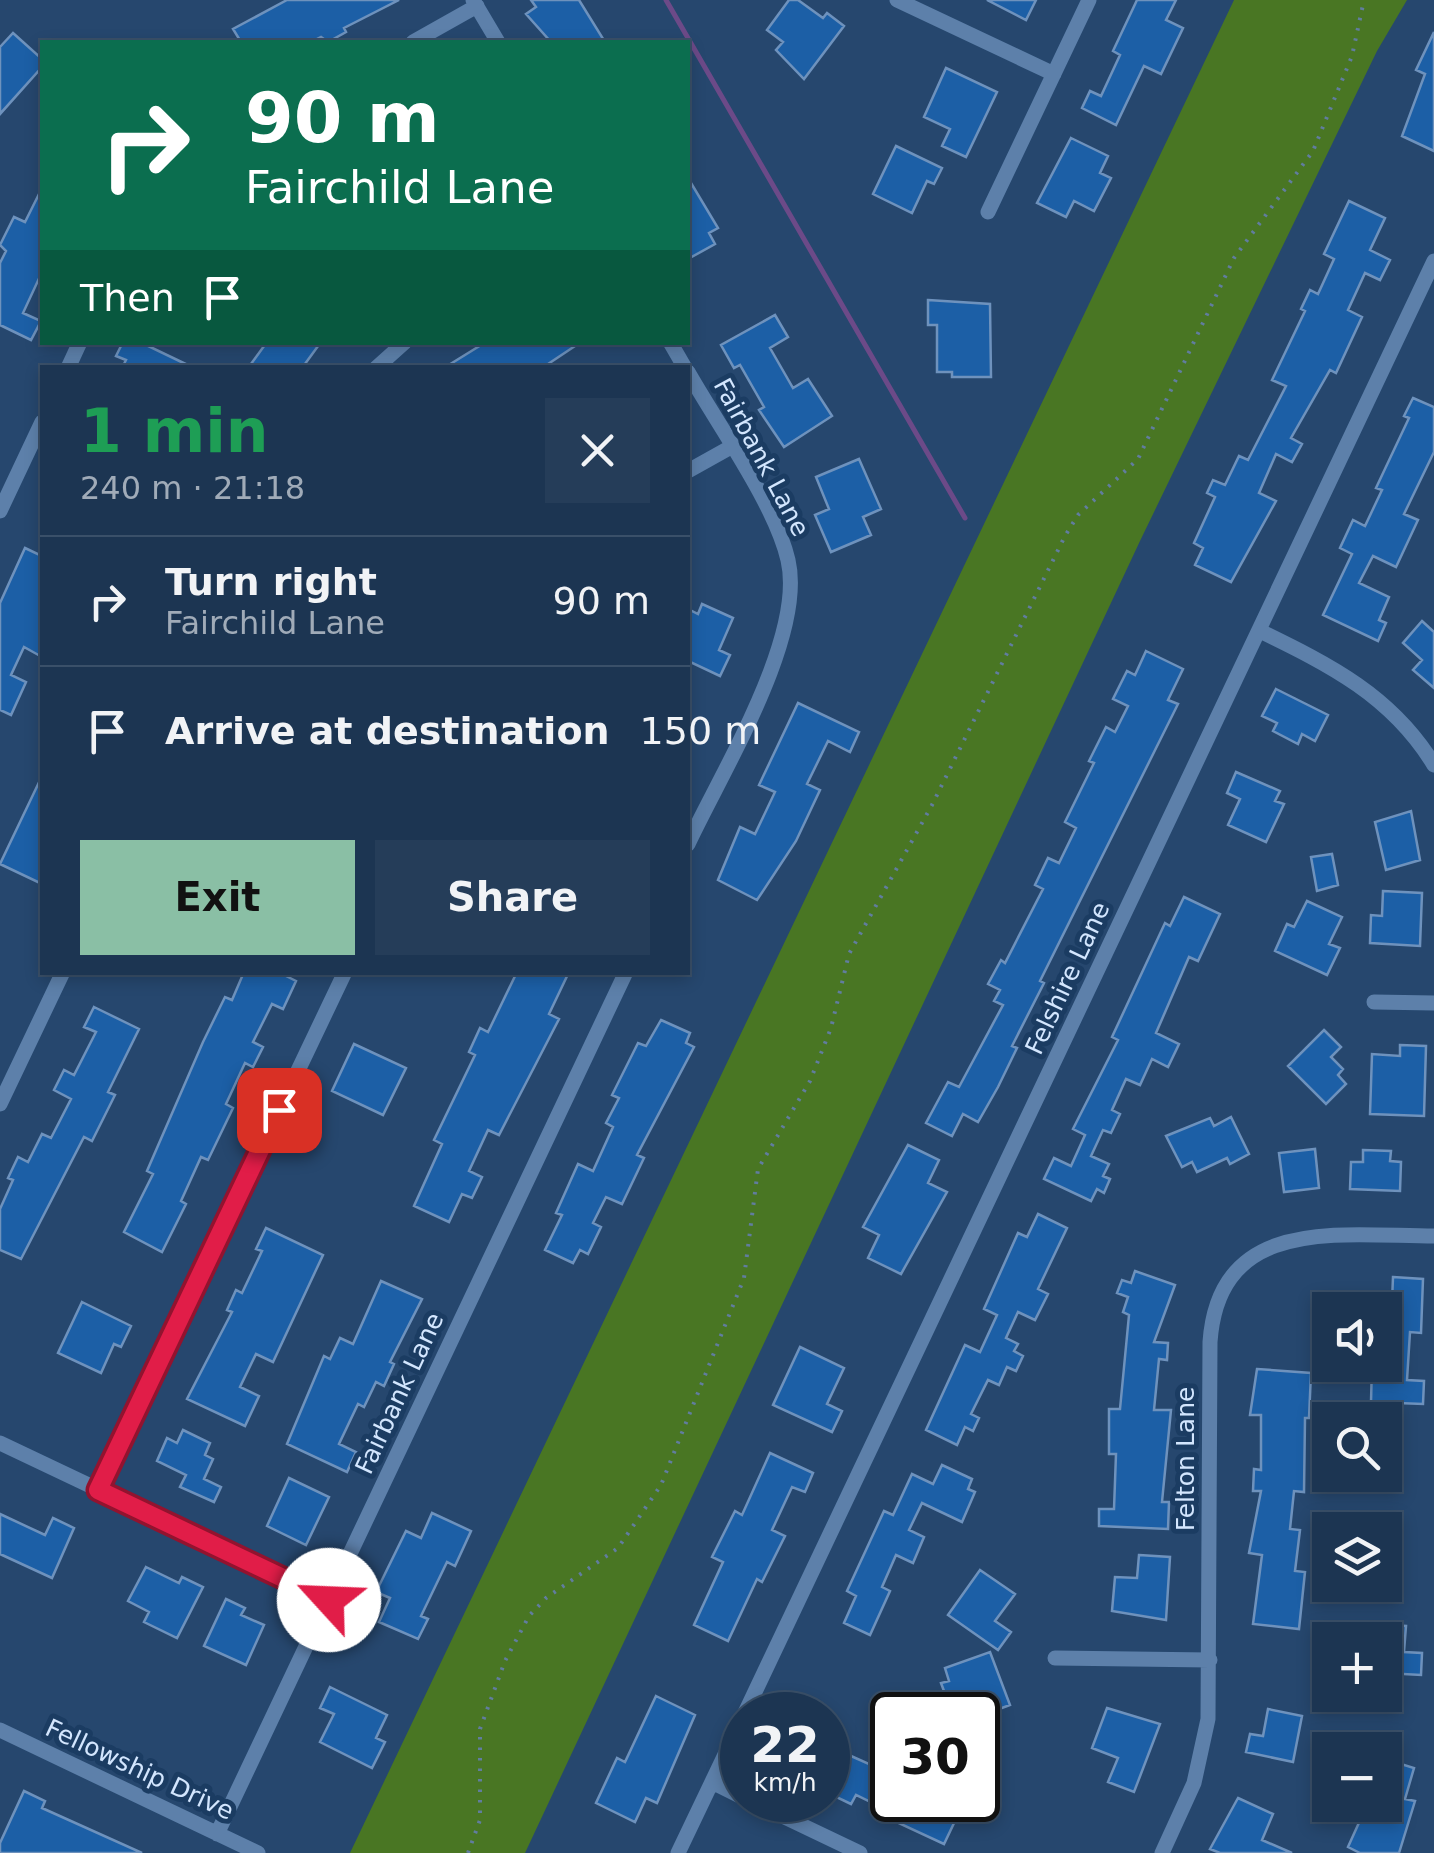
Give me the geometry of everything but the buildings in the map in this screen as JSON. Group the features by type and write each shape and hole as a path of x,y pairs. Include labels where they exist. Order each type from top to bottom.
{"street":[{"path":"897,0 1054,74"},
{"path":"988,212 1089,0"},
{"path":"416,40 475,3 497,40"},
{"name":"Felshire Lane","path":"756,1692 1434,261"},
{"path":"379,365 402,345"},
{"name":"Fairbank Lane","path":"690,377 784,547 790,572 789,614 778,652 690,840"},
{"path":"0,512 40,426"},
{"path":"690,470 730,447"},
{"path":"1260,631 1342,672 1378,697 1408,728 1434,765"},
{"path":"0,1104 61,975"},
{"path":"98,1490 343,975"},
{"name":"Fairbank Lane","path":"217,1834 625,975"},
{"path":"1374,1002 1434,1003"},
{"name":"Felton Lane","path":"1162,1853 1188,1798 1203,1750 1210,1660 1210,1342 1226,1287 1247,1260 1279,1241 1327,1236 1434,1236"},
{"path":"0,1443 329,1600"},
{"path":"1055,1658 1210,1660"},
{"name":"Fellowship Drive","path":"0,1730 258,1853"},
{"name":"Felshire Lane","path":"678,1853 720,1766"},
{"path":"712,1782 720,1786"},
{"path":"796,1822 860,1853"}],"path":[{"path":"468,1853 480,1820 480,1729 515,1638 546,1598 618,1548 656,1496 744,1278 758,1169 816,1068 831,1028 849,954 932,806 1064,536 1078,515 1138,459 1234,258 1313,151 1352,56 1364,0"}],"green space":[{"path":"1234,0 1407,0 1377,51 1140,541 525,1853 350,1853"}],"waterway":[{"path":"666,0 689,40"},
{"path":"690,42 965,518"}],"route":[{"path":"279,1110 98,1490 329,1600"}]}
